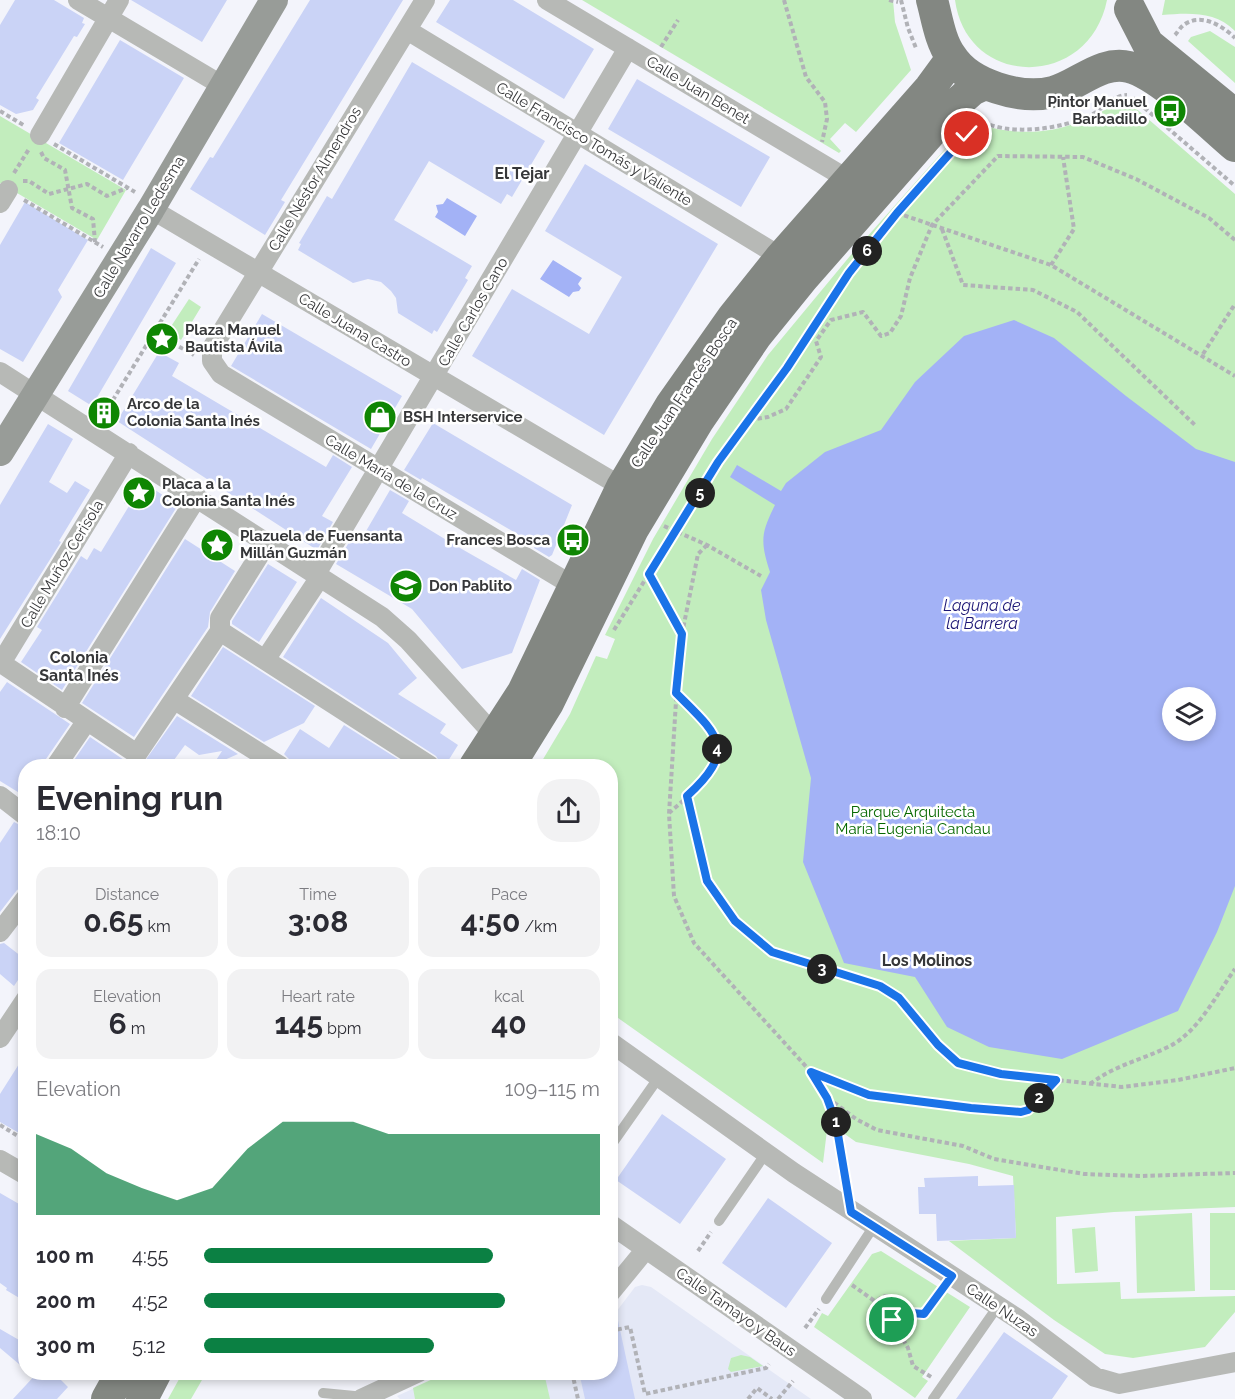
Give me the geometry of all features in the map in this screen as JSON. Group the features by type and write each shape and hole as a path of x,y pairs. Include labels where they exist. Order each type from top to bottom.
{"main road":[{"name":"Calle Navarro Ledesma","path":"0,452 152,206 274,0"},
{"path":"932,0 946,47 952,58 966,72 985,84 1013,93 1053,92 1112,65 1131,67 1158,81 1235,146"},
{"path":"1091,74 1117,43 1130,5"},
{"path":"1130,5 1148,44 1235,115"},
{"name":"Calle Juan Francés Bosca","path":"480,759 523,692 622,487 671,405 733,317 781,257 930,88 952,58"},
{"name":"Calle Juan Francés Bosca","path":"513,759 548,703 633,529 698,421 756,336 803,278 953,108 972,90 985,84"},
{"path":"107,1399 118,1380"},
{"path":"142,1399 152,1380"}],"street":[{"path":"78,0 223,86"},
{"path":"38,143 119,0"},
{"name":"Calle Néstor Almendros","path":"212,361 212,348 425,0"},
{"name":"Calle Juan Benet","path":"547,0 849,180"},
{"name":"Calle Francisco Tomás y Valiente","path":"407,30 781,257"},
{"name":"Calle Carlos Cano","path":"265,660 318,575 628,48"},
{"name":"Calle Juana Castro","path":"152,206 208,243 622,487"},
{"name":"Calle María de la Cruz","path":"212,361 221,374 575,588"},
{"path":"0,372 382,617 408,640 495,736"},
{"name":"Calle Muñoz Cerisola","path":"129,453 1,663 65,708 137,754 175,700"},
{"path":"65,708 197,497"},
{"path":"267,543 219,618 220,631 175,700 269,759"},
{"path":"220,631 419,759"},
{"path":"61,759 86,722"},
{"path":"0,932 18,908"},
{"path":"0,1038 18,1011"},
{"name":"Calle Nuzas","path":"618,1048 851,1212 998,1306 1095,1377 1119,1384 1235,1362"},
{"path":"0,1160 18,1170"},
{"name":"Calle Tamayo y Baus","path":"618,1230 862,1399"},
{"path":"618,1279 646,1249"},
{"path":"363,1398 402,1380"}],"lane":[{"path":"618,1135 659,1077"},
{"path":"719,1221 766,1153"},
{"path":"823,1302 874,1226"},
{"path":"933,1399 998,1306"},
{"path":"323,1393 363,1398"}],"path":[{"path":"784,0 806,77 825,102 827,119 820,147"},
{"path":"889,0 898,2"},
{"path":"659,51 678,20"},
{"path":"1172,39 1186,23 1206,20 1226,29 1235,38"},
{"path":"0,111 38,143 128,188 152,206"},
{"path":"610,637 718,462 750,420 849,273 897,213 980,120"},
{"path":"10,187 29,147 38,143"},
{"path":"38,143 44,158 65,170 72,208 93,219 95,242"},
{"path":"750,420 768,417 786,409 821,357 816,341 831,320 862,312 880,336 890,333 901,316 910,278 932,225 998,156 1083,157 1136,179 1209,218 1235,240"},
{"path":"1051,265 1074,230 1063,157"},
{"path":"10,187 29,181 49,194 87,184 107,196 128,188"},
{"path":"10,187 121,257"},
{"path":"897,213 1051,265 1203,354 1235,376"},
{"path":"942,228 963,285 1033,290 1077,312 1196,426"},
{"path":"105,412 208,243"},
{"path":"1203,354 1235,304"},
{"path":"153,332 185,351 212,361"},
{"path":"95,407 114,418"},
{"path":"676,531 707,545 761,576"},
{"path":"707,545 698,554 682,634 676,693 669,814 674,896 694,943 811,1072 827,1098 836,1123 851,1212"},
{"path":"649,574 682,634"},
{"path":"669,814 711,771 718,753 716,736 676,693"},
{"path":"687,796 707,881 735,921 772,952 880,986 899,998 938,1045 958,1063 1001,1074 1122,1087 1178,1080 1235,1068"},
{"path":"1090,1084 1114,1068 1172,1046 1195,1025 1235,969"},
{"path":"811,1072 869,1095 1021,1112 1028,1110 1056,1080"},
{"path":"827,1098 856,1119 877,1130 963,1146 994,1159 1084,1174 1140,1176 1235,1173"},
{"path":"0,1125 18,1136"},
{"path":"698,1251 712,1230"},
{"path":"899,1312 924,1314 952,1276"},
{"path":"859,1290 876,1302"},
{"path":"890,1296 898,1302 899,1312 892,1320 887,1321 877,1317 876,1302 880,1298 890,1296"},
{"path":"805,1328 823,1302"},
{"path":"892,1320 908,1348 913,1366 944,1384"},
{"path":"618,1329 630,1327 645,1394 766,1368 769,1364"},
{"path":"574,1380 578,1399"},
{"path":"778,1399 793,1381"},
{"path":"748,1399 757,1388 772,1399"}],"shaded area":[{"path":"642,1285 651,1287 811,1399 400,1399 397,1396 432,1380 618,1380 618,1309 635,1287"}],"green space":[{"path":"582,0 893,0 895,22 911,70 856,132 845,123 830,139 841,151 839,153"},
{"path":"955,0 1107,0 1096,29 1077,50 1054,63 1029,67 1004,63 981,50 964,29"},
{"path":"1165,0 1235,0 1235,31 1219,20 1201,15 1162,15"},
{"path":"1210,31 1235,47 1235,83 1188,41 1191,37"},
{"name":"Parque Arquitecta María Eugenia Candau","path":"1125,99 1235,194 1235,1207 1056,1217 1057,1284 1120,1282 1121,1299 1235,1296 1235,1312 1205,1347 1133,1358 1105,1354 1054,1320 949,1241 1016,1238 1013,1176 969,1164 856,1142 828,1122 823,1163 618,1018 618,759 543,759 570,714 596,656 607,659 615,639 605,635 653,539 712,439 768,355 850,256 962,130 972,138 983,126 1023,132 1057,129 1073,124"},
{"path":"0,116 126,190 97,240 0,183"},
{"path":"189,299 201,307 181,340 168,331"},
{"path":"1192,1213 1195,1291 1137,1293 1135,1216"},
{"path":"1210,1213 1235,1213 1235,1290 1210,1290"},
{"path":"1095,1227 1098,1271 1075,1273 1072,1229"},
{"path":"881,1251 970,1307 922,1377 928,1381 915,1398 814,1327 822,1313 828,1316 872,1254"},
{"path":"741,1355 750,1357 763,1366 731,1372 728,1369 731,1358"},
{"path":"179,1380 202,1380 191,1399 168,1399"},
{"path":"430,1380 546,1380 550,1399 415,1399 413,1388"}],"water":[{"path":"447,198 477,216 465,236 435,217 438,212 436,205 443,204"},
{"path":"553,260 582,278 578,284 581,288 579,291 573,292 569,297 540,279"},
{"name":"Laguna de la Barrera","path":"1014,320 1054,338 1196,449 1235,462 1235,886 1217,932 1178,1011 1062,1059 989,1047 947,1027 915,977 844,963 803,862 811,778 766,620 761,590 770,572 763,545 767,523 775,505 730,477 737,465 781,491 786,483 825,452 881,430 915,382 964,336"}],"building":[{"path":"15,0 54,0 84,18 82,23 85,24 77,37 74,36 36,98 39,100 33,110 16,114 0,105 0,25"},
{"path":"131,0 227,0 202,42"},
{"path":"310,0 403,0 281,200 285,202 265,235 190,189 210,157 213,158"},
{"path":"450,0 513,0 594,49 564,99 436,22"},
{"path":"120,40 184,78 123,180 59,143"},
{"path":"412,62 545,141 512,197 507,194 501,204 429,161 394,220 472,266 465,278 468,280 437,332 434,330 432,334 398,313 396,298 381,282 368,279 353,283 298,250 301,244 299,243 327,196 332,199"},
{"path":"637,79 770,157 741,207 608,129"},
{"path":"585,164 718,244 604,435 472,356 512,289 589,334 622,277 545,231"},
{"path":"25,202 88,240 58,290 62,297 23,362 0,349 0,245"},
{"path":"151,248 176,263 92,406 68,391"},
{"path":"262,314 402,396 371,449 231,366"},
{"path":"159,352 179,363 172,376 326,467 333,455 352,467 322,516 333,522 317,550 117,421"},
{"path":"433,423 572,505 552,555 549,557 534,548 536,545 422,478 421,480 404,470"},
{"path":"48,424 73,439 49,482 67,493 75,481 90,490 59,541 61,542 0,639 0,505"},
{"path":"149,486 178,505 62,690 21,662 42,630 37,627 81,556 87,560 94,548 101,552 129,506 124,503 132,490 142,495"},
{"path":"390,490 409,501 402,513 453,544 516,580 522,569 540,580 512,653 462,669 412,609 336,564 354,534 362,538"},
{"path":"185,539 235,571 210,612 208,627 134,737 82,703"},
{"path":"268,564 297,582 259,642 232,624 232,621"},
{"path":"321,598 388,643 417,678 398,694 446,724 440,733 458,745 449,759 438,759 283,657"},
{"path":"223,647 315,706 304,723 264,742 191,696"},
{"path":"7,682 70,724 46,759 18,759 18,792 0,781 0,692"},
{"path":"177,716 238,754 227,759 217,759 222,751 199,755 185,745 175,759 146,759"},
{"path":"344,725 398,759 289,759 284,754 300,729 329,748"},
{"path":"90,737 123,759 75,759"},
{"path":"14,822 18,824 18,890 0,912 0,843"},
{"path":"4,943 18,954 18,980 14,986 0,974 0,944"},
{"path":"18,1066 18,1132 0,1122 0,1094"},
{"path":"662,1114 726,1159 680,1224 618,1181 618,1177"},
{"path":"978,1176 978,1186 1014,1185 1016,1238 937,1241 936,1214 919,1214 918,1187 925,1187 924,1178"},
{"path":"0,1193 18,1203 18,1297 0,1283"},
{"path":"768,1198 832,1243 786,1308 722,1263"},
{"path":"618,1321 635,1399 585,1399 581,1380 618,1380"},
{"path":"0,1329 18,1339 18,1363 0,1348"},
{"path":"1004,1332 1068,1376 1052,1399 956,1399"},
{"path":"31,1380 61,1380 68,1387 57,1399 13,1399"}],"place":[{"name":"Pintor Manuel Barbadillo","path":"1170,111"},
{"name":"Plaza Manuel Bautista Ávila","path":"162,339"},
{"name":"Arco de la Colonia Santa Inés","path":"104,413"},
{"name":"BSH Interservice","path":"380,417"},
{"name":"Placa a la Colonia Santa Inés","path":"139,493"},
{"name":"Frances Bosca","path":"573,540"},
{"name":"Plazuela de Fuensanta Millán Guzmán","path":"217,545"},
{"name":"Don Pablito","path":"406,586"}],"district":[{"name":"El Tejar","path":"522,173"},
{"name":"Colonia Santa Inés","path":"79,666"},
{"name":"Los Molinos","path":"927,960"}],"route":[{"path":"892,1320 899,1312 924,1314 952,1276 851,1212 836,1123 827,1098 811,1072 869,1095 1021,1112 1028,1110 1056,1080 1001,1074 958,1063 938,1045 899,998 880,986 772,952 735,921 707,881 687,796 711,771 718,753 716,736 676,693 682,634 649,574 718,462 787,368 849,273 897,213 967,134"}]}
